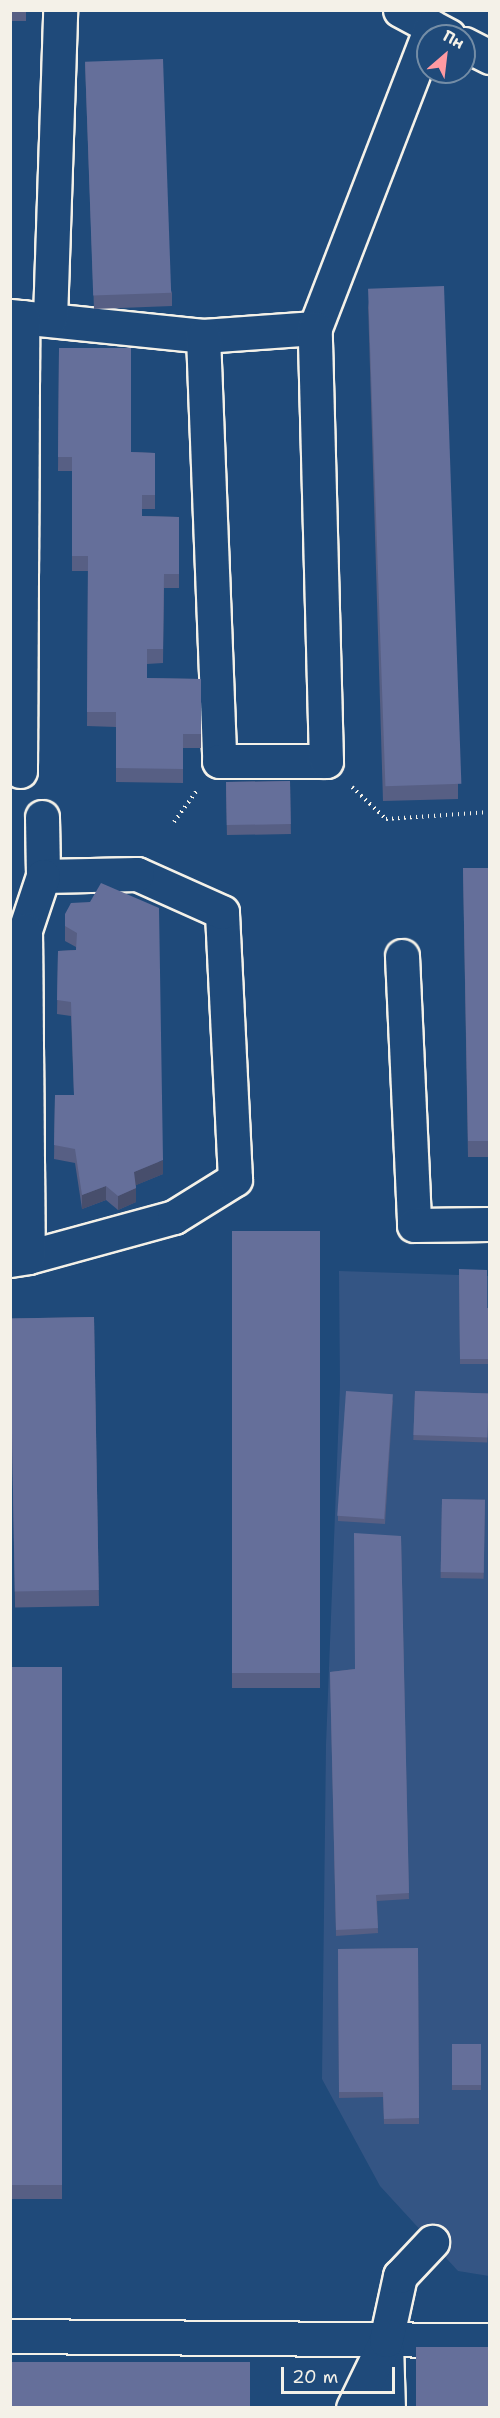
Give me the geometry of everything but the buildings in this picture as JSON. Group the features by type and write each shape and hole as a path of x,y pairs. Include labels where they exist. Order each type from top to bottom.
{"street":[{"path":"20,771 28,317 60,10"},
{"path":"400,10 427,24"},
{"path":"203,336 219,761 326,761 315,328 418,84"},
{"path":"28,317 203,336 315,328"},
{"path":"42,817 43,876 18,927 19,1258 174,1216 235,1179 222,912 137,874 43,876"},
{"path":"402,956 414,1225 489,1224"},
{"path":"353,2408 386,2340 400,2276 432,2242"},
{"path":"10,2336 489,2340"},
{"path":"386,2340 388,2408"}],"path":[{"path":"326,761 386,819 489,812"}],"shaded area":[{"path":"339,1271 489,1276 489,2276 458,2271 380,2186 322,2079 326,1745 340,1386"}]}
